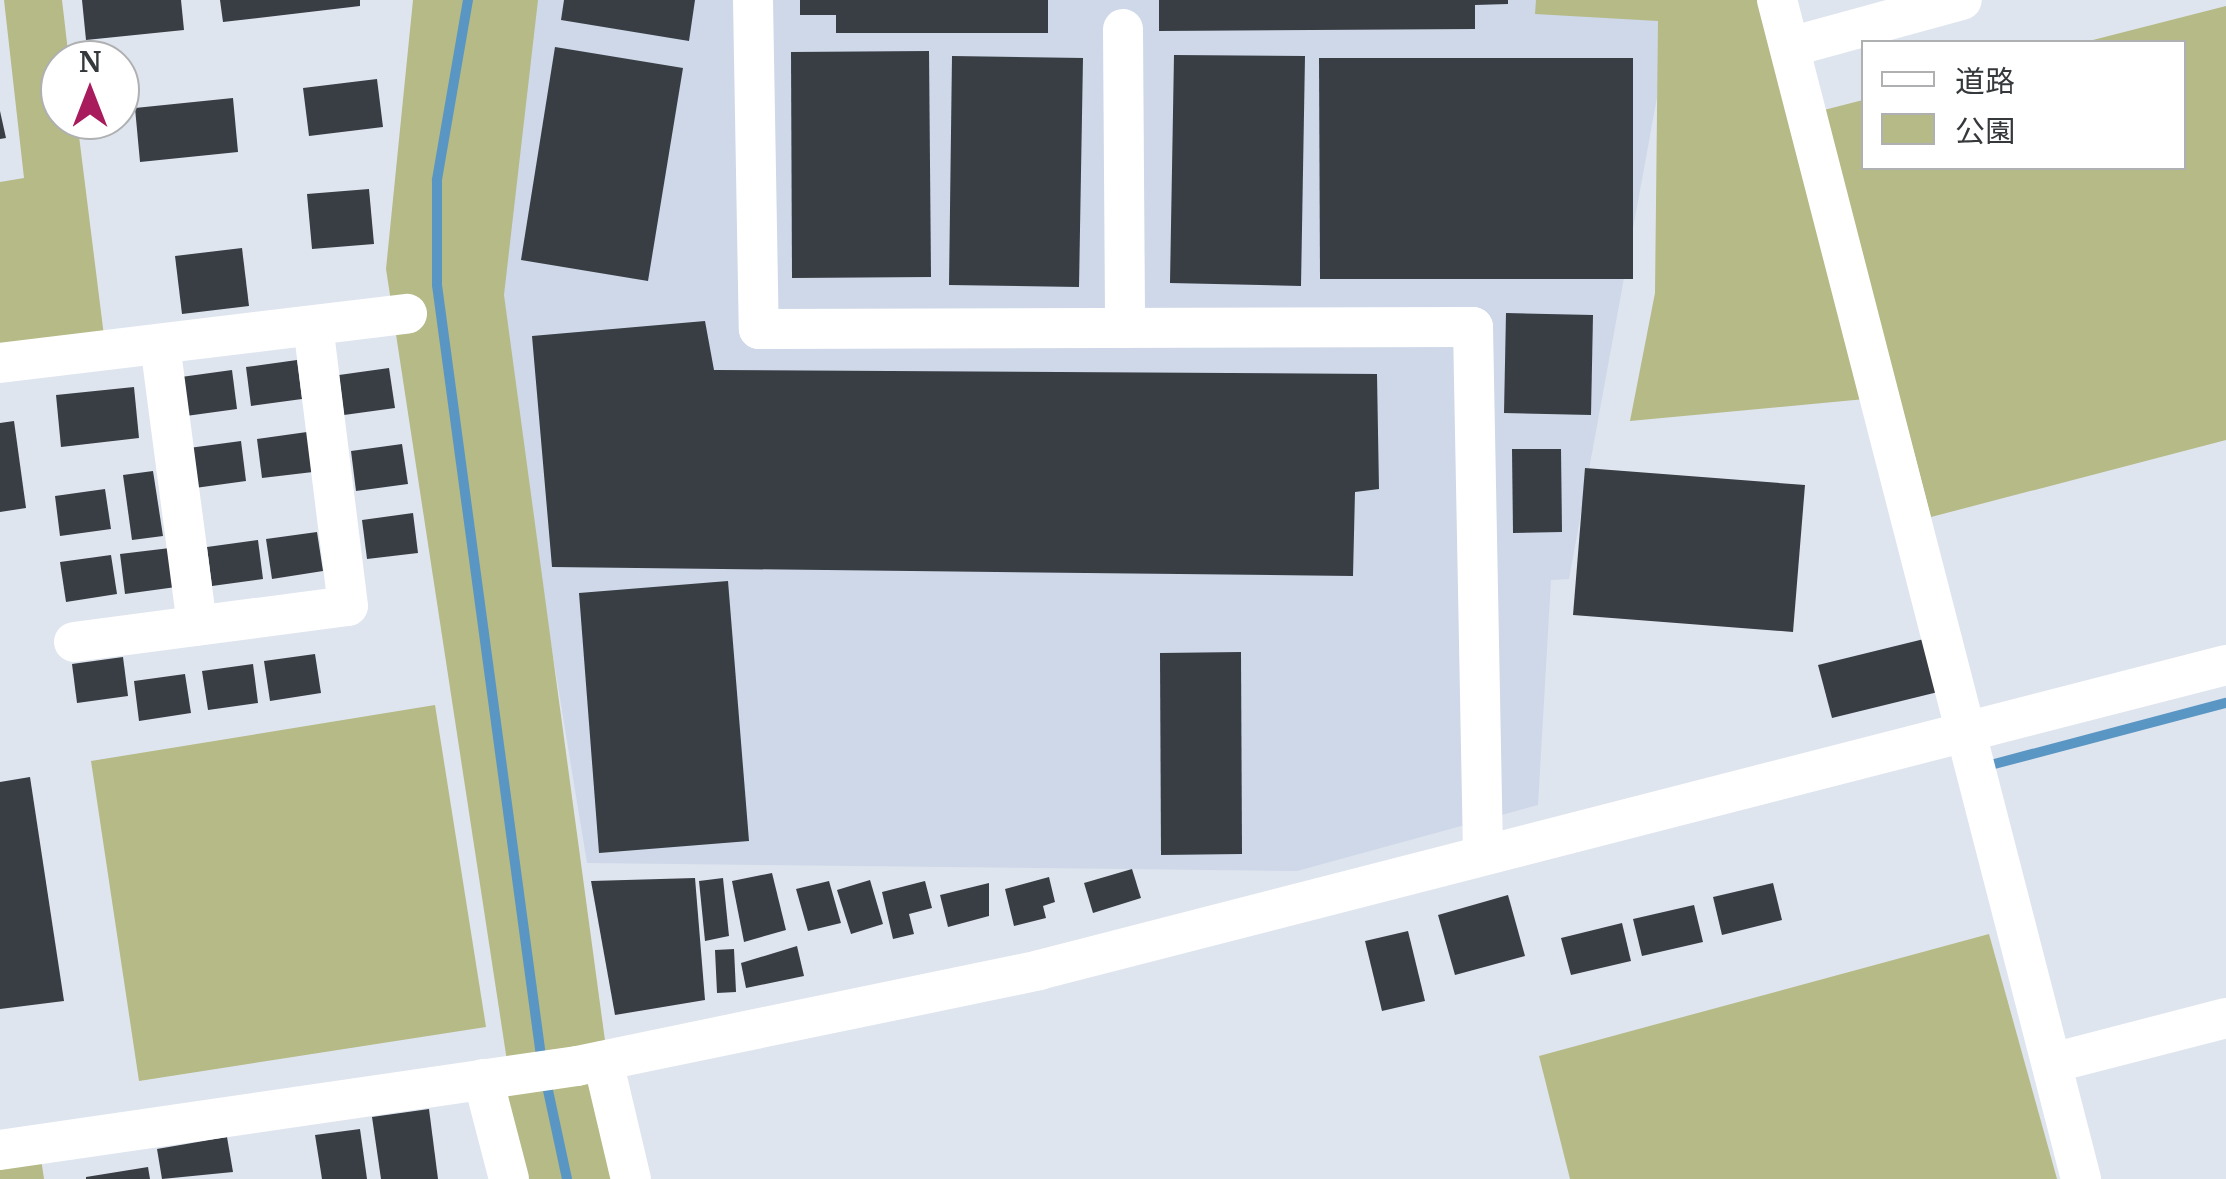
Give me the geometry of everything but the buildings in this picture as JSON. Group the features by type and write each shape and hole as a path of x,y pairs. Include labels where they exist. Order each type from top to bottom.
{"street":[{"path":"753,0 759,328 1473,327 1483,856"},
{"path":"1777,0 2081,1179"},
{"path":"1790,47 1962,0"},
{"path":"1123,29 1125,328"},
{"path":"0,363 407,314"},
{"path":"74,642 348,606 313,326"},
{"path":"160,344 197,626"},
{"path":"0,1150 590,1064 1040,970 2226,665"},
{"path":"2052,1063 2226,1018"},
{"path":"590,1064 630,1179"},
{"path":"501,1076 509,1179"}],"shaded area":[{"path":"535,0 1658,0 1662,70 1569,579 1551,580 1538,805 1297,871 587,863 496,309"}],"green space":[{"path":"4,0 62,0 67,40 40,40 40,140 80,140 104,336 0,351 0,182 24,178"},
{"path":"413,0 538,0 504,295 614,1107 644,1179 515,1179 490,1108 507,1061 386,269"},
{"path":"1536,0 1757,0 1865,399 1630,421 1655,293 1658,21 1535,14"},
{"path":"2226,6 2226,440 1931,517 1824,110 1861,101 1861,170 2186,170 2186,40 2093,40"},
{"path":"435,705 486,1027 139,1081 91,761"},
{"path":"1989,934 2057,1179 1570,1179 1539,1056"},
{"path":"39,1145 44,1179 0,1179 0,1150"}],"waterway":[{"path":"468,0 437,180 437,285 542,1064"},
{"path":"1983,767 2226,703"},
{"path":"546,1081 567,1179"}]}
